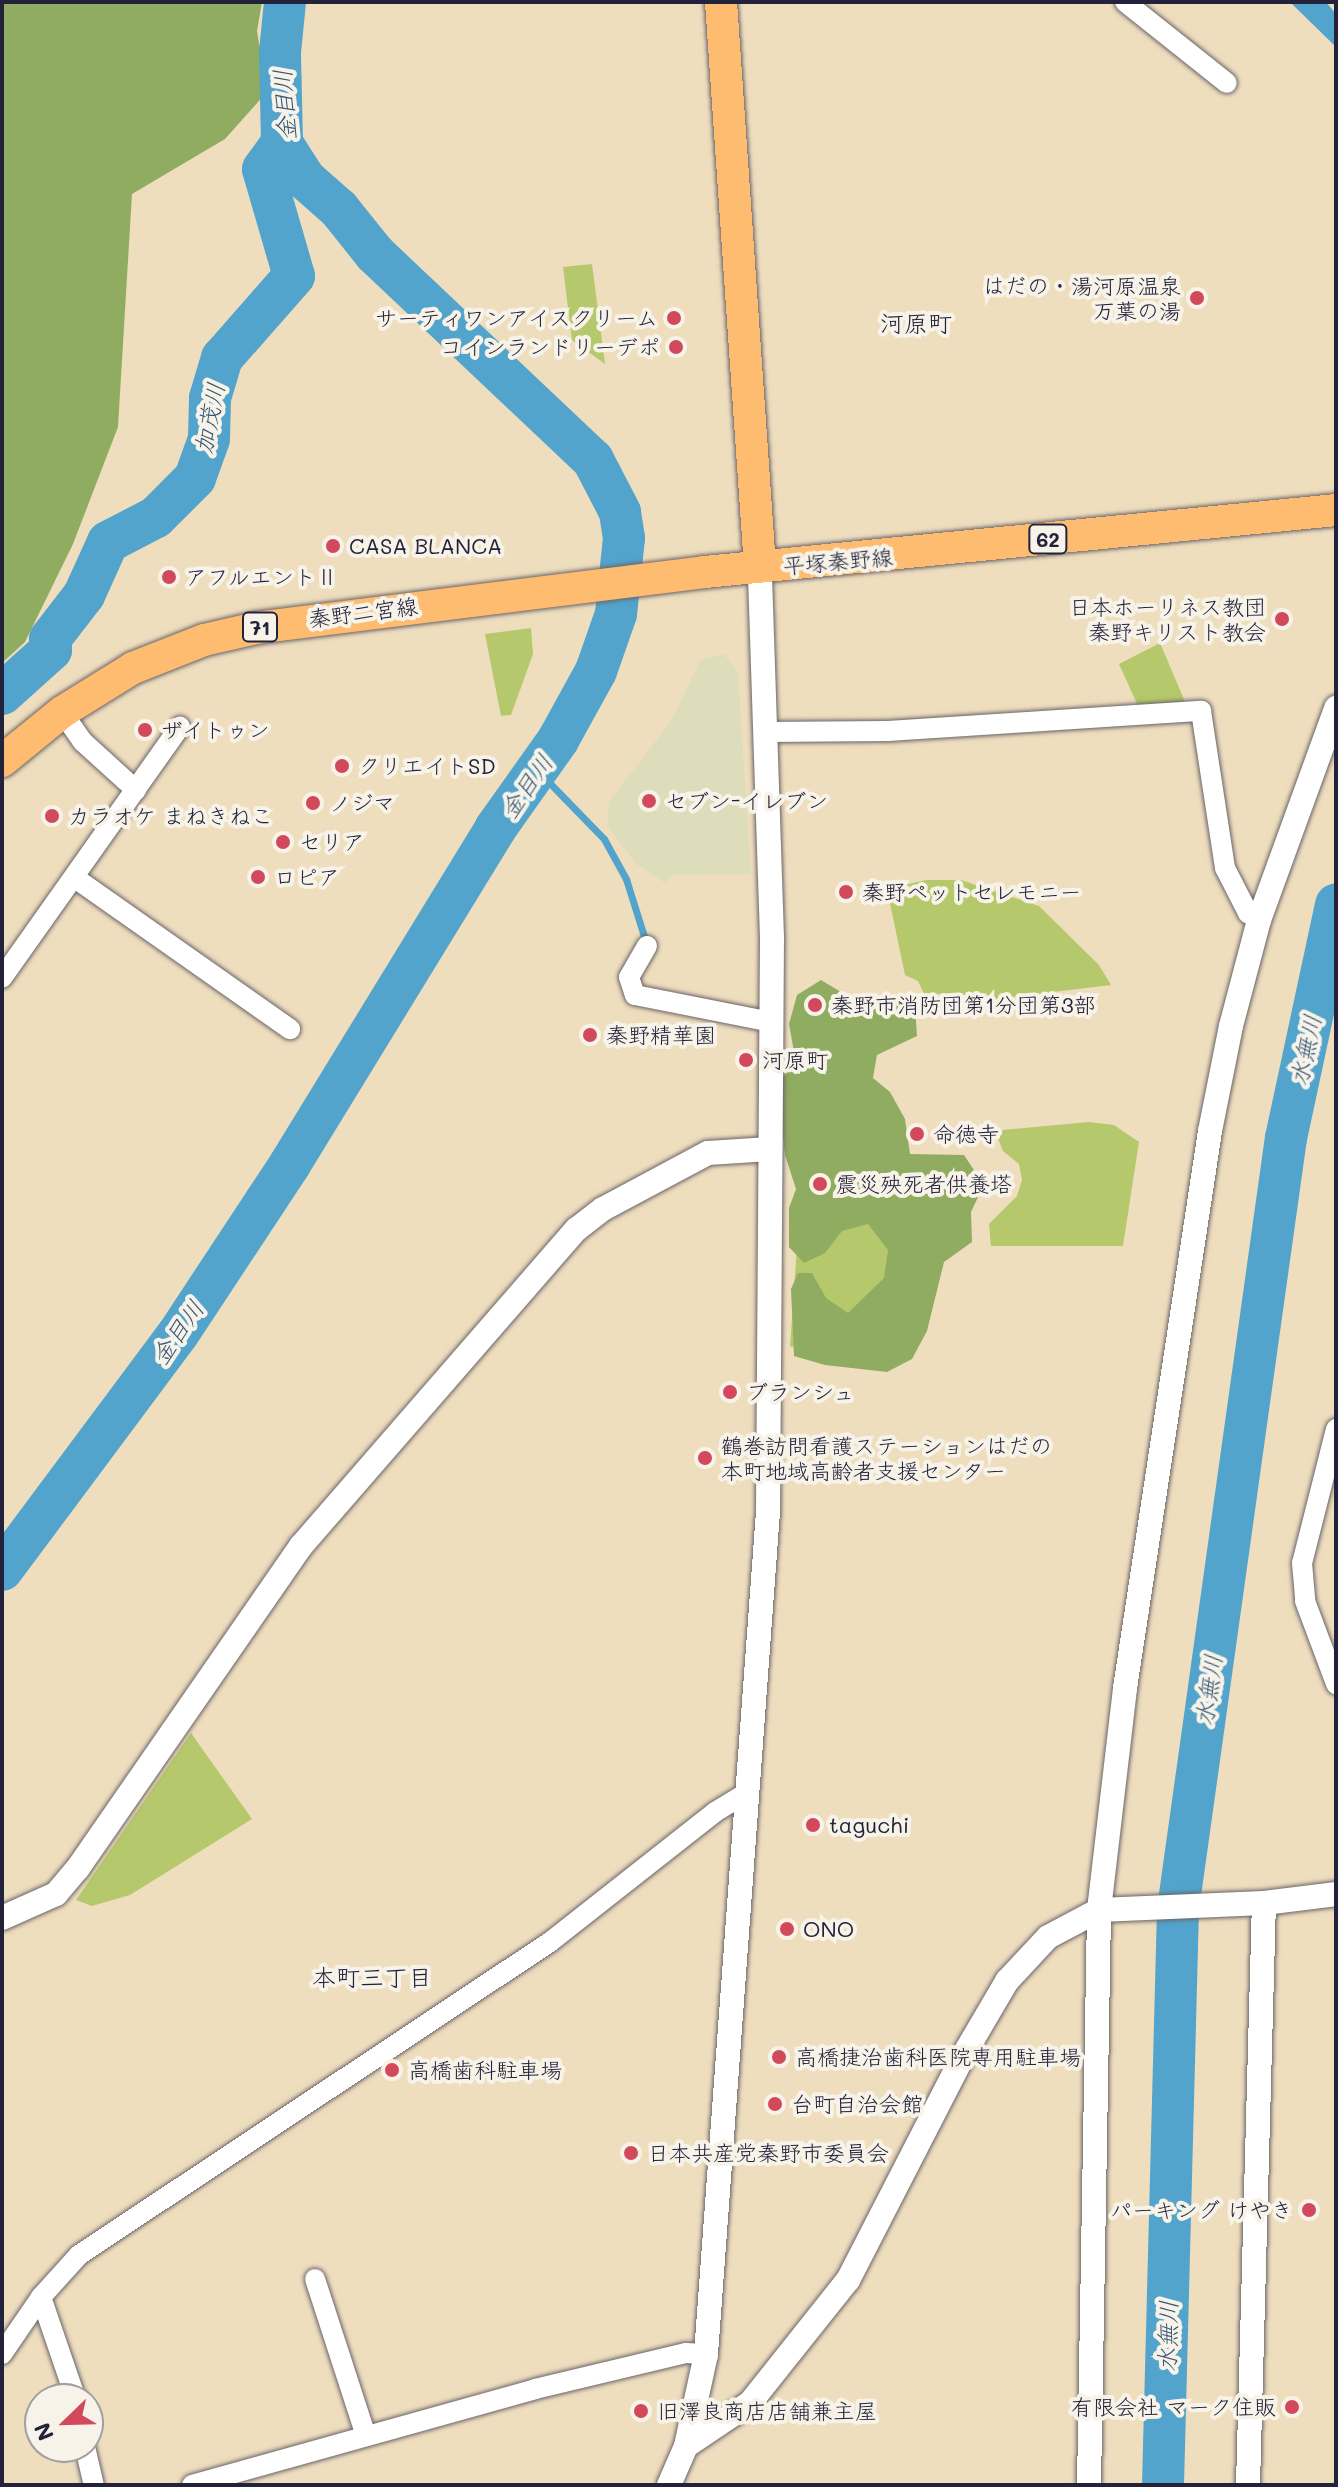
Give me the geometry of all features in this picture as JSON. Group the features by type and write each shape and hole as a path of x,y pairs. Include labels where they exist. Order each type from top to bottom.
{"main road":[{"name":"平塚秦野線","path":"721,2 760,567 1336,510"},
{"name":"秦野二宮線","path":"2,761 62,712 133,668 204,640 337,615 760,567"}],"street":[{"path":"1125,2 1227,83"},
{"path":"678,2481 706,2354 768,1511 771,1022 767,732 760,567"},
{"path":"1089,2485 1104,1910 1125,1688 1210,1131 1259,920 1336,708"},
{"path":"767,732 888,731 1201,711 1225,868 1248,913 1259,920"},
{"path":"62,712 82,741 136,790"},
{"path":"2,978 180,727"},
{"path":"75,878 290,1029"},
{"path":"647,946 629,977 635,995 771,1022"},
{"path":"2,1918 56,1894 78,1868 301,1546 577,1229 603,1209 708,1153 770,1149"},
{"path":"1336,1429 1302,1563 1305,1601 1336,1684"},
{"path":"2,2354 41,2297 79,2255 550,1942 715,1812 747,1793"},
{"path":"686,2446 750,2403 848,2280 1007,1981 1048,1937 1104,1910 1258,1904 1336,1894"},
{"path":"1248,2485 1258,1904"},
{"path":"315,2279 365,2433"},
{"path":"41,2297 71,2383"},
{"path":"192,2485 365,2433 686,2353 706,2354"},
{"path":"89,2463 94,2485"}],"shaded area":[{"path":"724,654 738,673 751,874 673,875 665,883 636,864 607,826 609,802 673,718 700,660"}],"green space":[{"path":"2,2 262,2 257,31 267,92 225,139 132,194 118,427 73,544 25,642 2,663"},
{"path":"592,264 605,364 572,340 563,267"},
{"path":"531,628 533,654 511,715 501,716 485,634"},
{"path":"1160,643 1186,704 1138,706 1119,664"},
{"path":"926,880 961,880 1039,906 1099,965 1111,985 947,1005 942,993 926,998 918,981 905,975 887,889"},
{"path":"821,980 866,1007 877,1009 888,995 915,1006 917,1036 877,1055 873,1078 890,1092 905,1119 910,1154 964,1155 976,1173 979,1195 971,1212 972,1242 944,1262 927,1331 912,1359 887,1372 825,1365 794,1356 791,1289 798,1273 812,1273 826,1298 848,1313 884,1278 888,1250 868,1224 842,1231 825,1253 804,1263 789,1247 789,1208 796,1189 785,1155 781,1117 783,1077 796,1063 789,1024 797,995"},
{"path":"1089,1122 1114,1125 1139,1142 1123,1246 991,1246 989,1224 1017,1196 1022,1180 1019,1164 1003,1151 997,1136 1002,1130"},
{"path":"802,1175 893,1181 881,1353 790,1347"},
{"path":"191,1733 252,1819 130,1895 92,1906 76,1900"}],"water":[{"path":"1290,2 1326,2 1336,14 1336,47"}],"waterway":[{"name":"金目川","path":"2,1570 178,1334 290,1164 495,829 558,740 596,671 616,614 624,538 620,512 593,460 375,254 339,209 305,179 282,143 280,52 285,2"},
{"name":"加茂川","path":"2,694 51,650 50,639 84,595 108,542 156,517 195,478 209,439 210,398 222,358 294,276 263,169 282,143"},
{"path":"537,770 604,839 626,879 644,936"},
{"name":"水無川","path":"1163,2485 1178,1909 1286,1138 1336,904"}],"place":[{"name":"はだの・湯河原温泉 万葉の湯","path":"1197,298"},
{"name":"サーティワンアイスクリーム","path":"674,318"},
{"name":"コインランドリーデポ","path":"676,347"},
{"name":"CASA BLANCA","path":"333,546"},
{"name":"アフルエントⅡ","path":"169,577"},
{"name":"日本ホーリネス教団 秦野キリスト教会","path":"1282,619"},
{"name":"ザイトゥン","path":"145,730"},
{"name":"クリエイトSD","path":"342,766"},
{"name":"セブン-イレブン","path":"649,801"},
{"name":"ノジマ","path":"313,803"},
{"name":"カラオケ まねきねこ","path":"52,816"},
{"name":"セリア","path":"283,842"},
{"name":"ロピア","path":"258,877"},
{"name":"秦野ペットセレモニー","path":"846,892"},
{"name":"秦野市消防団第1分団第3部","path":"815,1005"},
{"name":"秦野精華園","path":"590,1035"},
{"name":"河原町","path":"746,1060"},
{"name":"命徳寺","path":"917,1134"},
{"name":"震災殃死者供養塔","path":"820,1184"},
{"name":"ブランシュ","path":"730,1392"},
{"name":"鶴巻訪問看護ステーションはだの 本町地域高齢者支援センター","path":"705,1458"},
{"name":"taguchi","path":"813,1825"},
{"name":"ONO","path":"787,1929"},
{"name":"高橋捷治歯科医院専用駐車場","path":"779,2057"},
{"name":"高橋歯科駐車場","path":"392,2070"},
{"name":"台町自治会館","path":"775,2104"},
{"name":"日本共産党秦野市委員会","path":"631,2153"},
{"name":"パーキング けやき","path":"1309,2210"},
{"name":"有限会社 マーク住販","path":"1292,2407"},
{"name":"旧澤良商店店舗兼主屋","path":"641,2411"}],"district":[{"name":"河原町","path":"916,323"},
{"name":"本町三丁目","path":"372,1977"}]}
